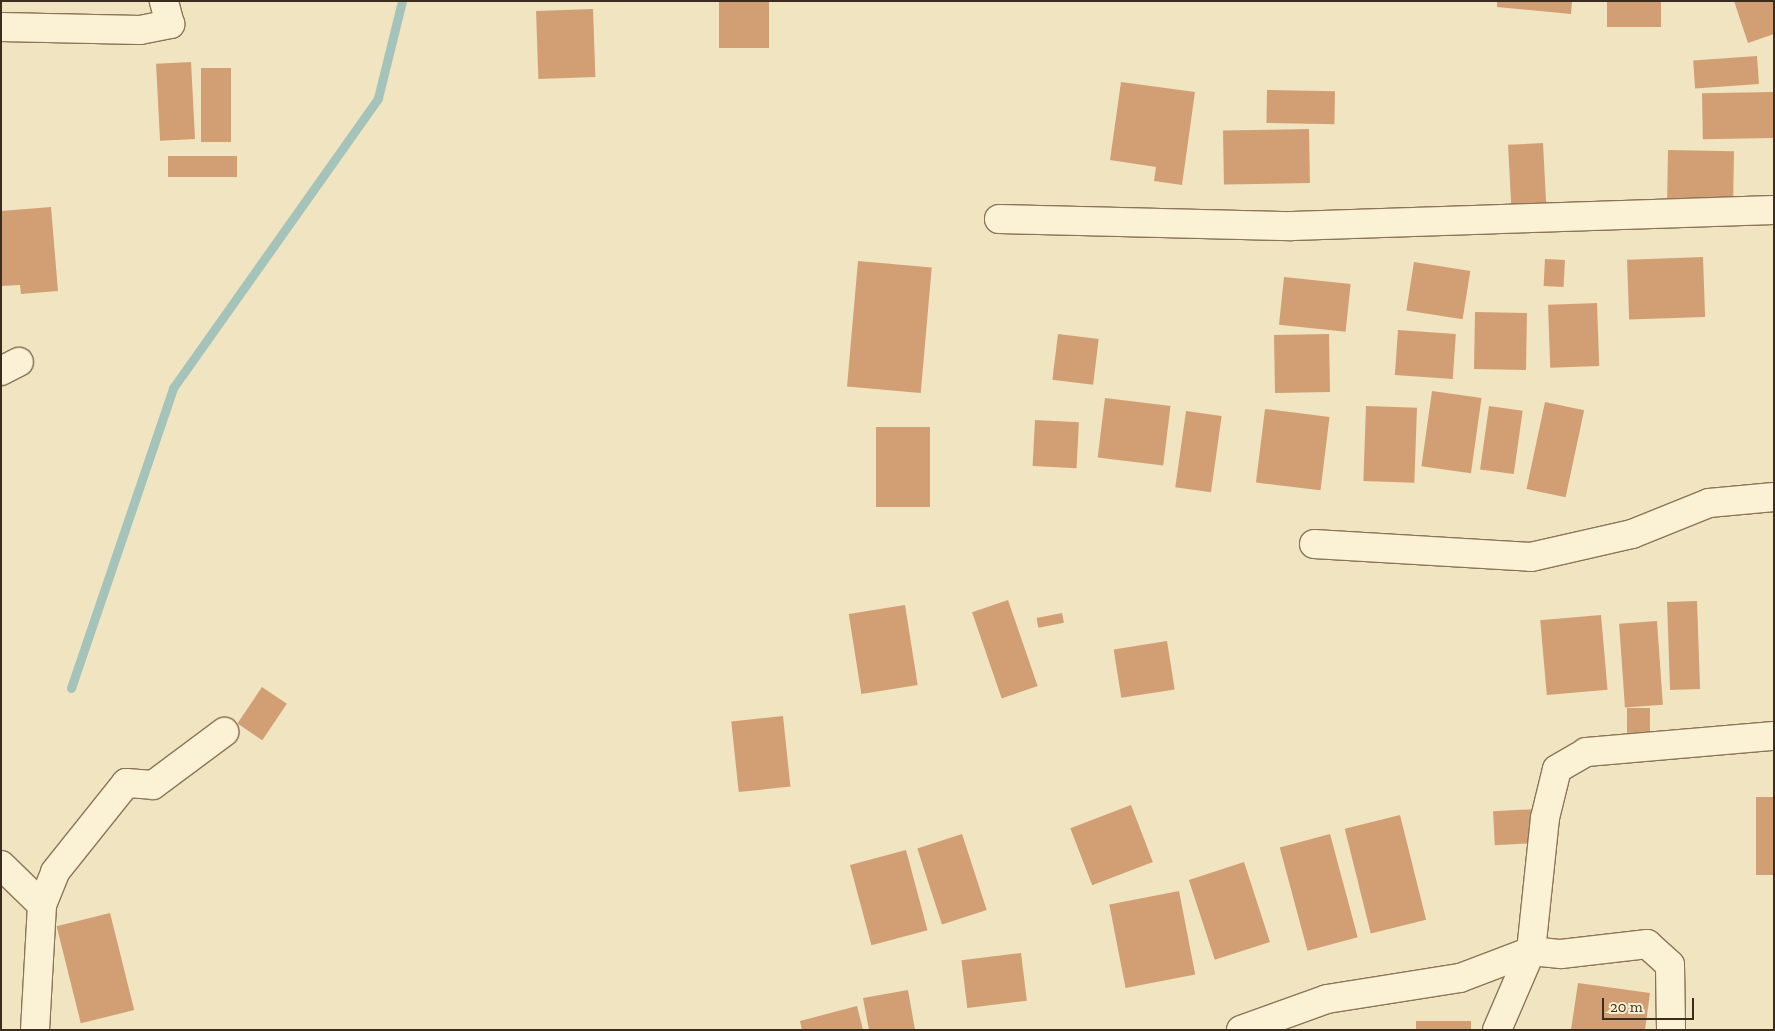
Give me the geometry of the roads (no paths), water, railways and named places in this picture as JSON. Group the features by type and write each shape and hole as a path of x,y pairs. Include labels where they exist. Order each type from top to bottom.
{"street":[{"path":"1,27 140,30 170,24 164,1"},
{"path":"999,219 1292,226 1774,210"},
{"path":"1314,544 1531,557 1632,534 1709,503 1774,497"},
{"path":"35,1030 42,905 55,872 126,783 153,785 224,732"},
{"path":"1497,1030 1530,951 1546,818 1557,769 1586,752 1655,750 1774,736"},
{"path":"1,865 42,905"},
{"path":"1241,1030 1327,999 1460,978 1530,951 1561,954 1647,944 1670,965 1671,1030"}],"waterway":[{"path":"71,688 173,388 378,98 402,1"}]}
